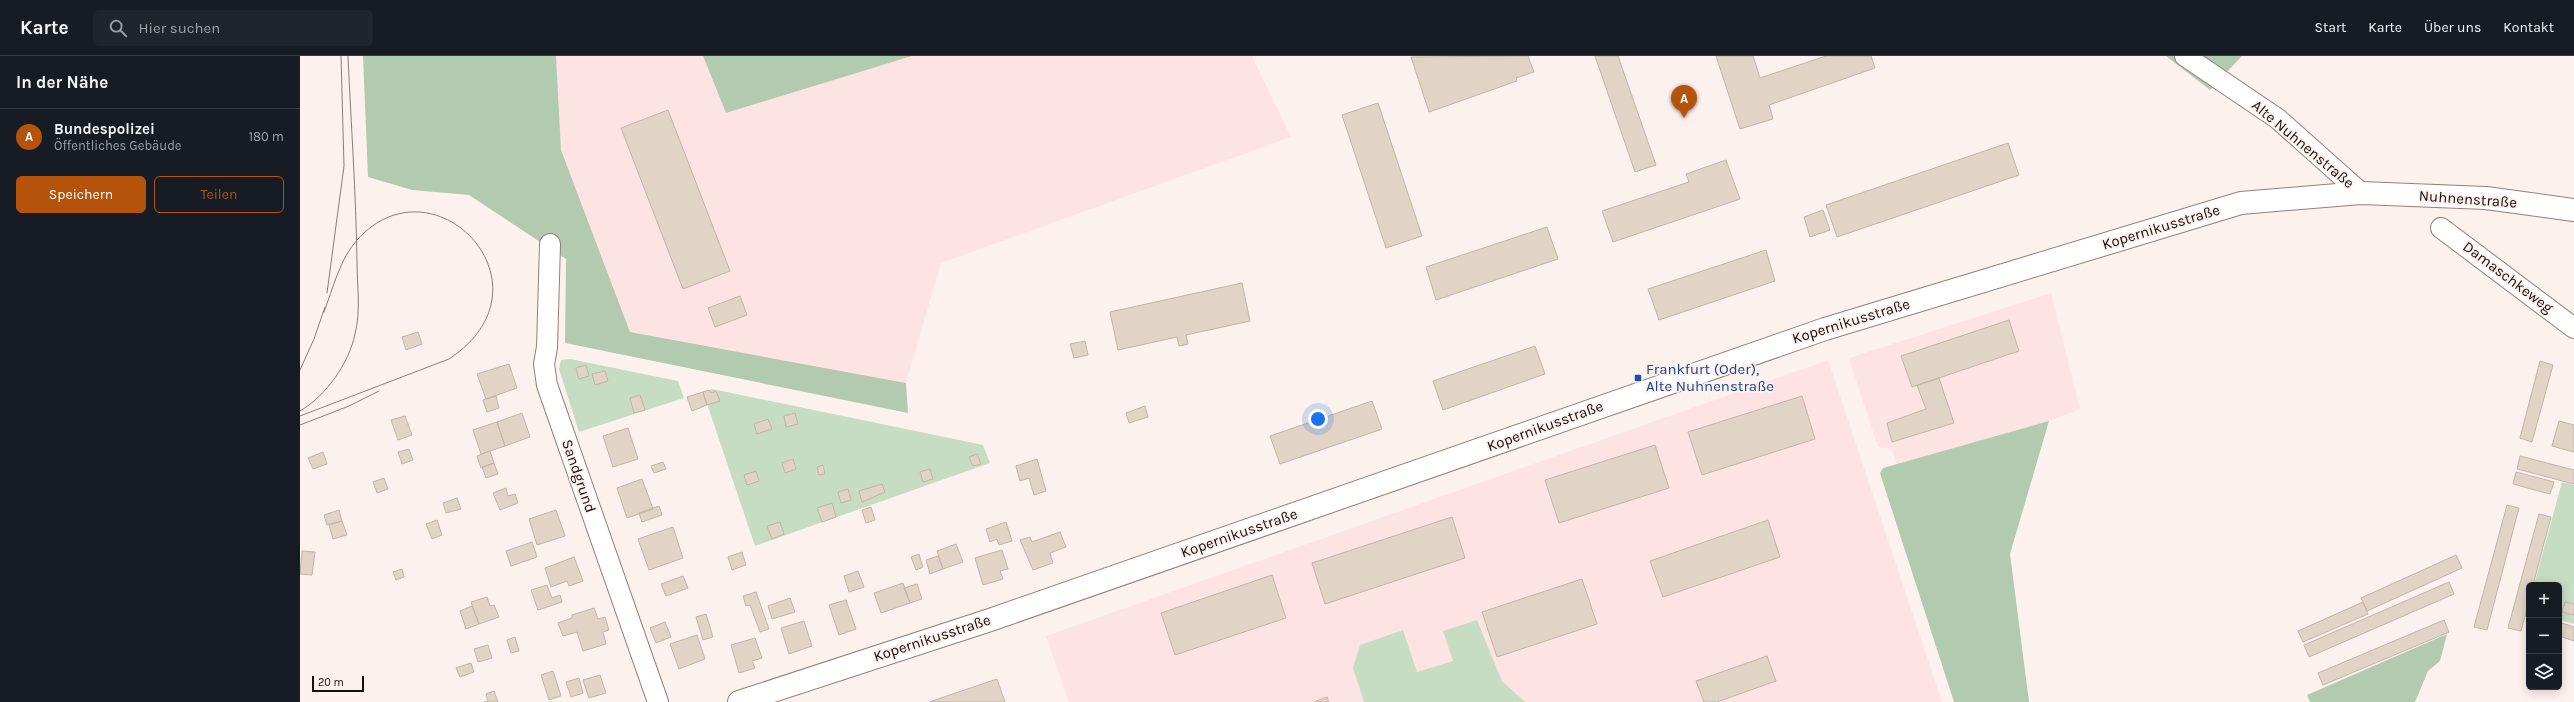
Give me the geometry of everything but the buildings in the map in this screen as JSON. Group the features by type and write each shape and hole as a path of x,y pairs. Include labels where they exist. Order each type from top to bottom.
{"main road":[{"name":"Nuhnenstraße","path":"2361,193 2486,198 2574,210"},
{"name":"Kopernikusstraße","path":"739,702 990,620 1825,329 2241,203 2361,193"}],"street":[{"name":"Alte Nuhnenstraße","path":"2185,56 2278,119 2361,193"},
{"name":"Damaschkeweg","path":"2441,228 2574,328"},
{"name":"Sandgrund","path":"550,244 547,347 544,364 547,385 658,702"}],"shaded area":[{"path":"556,56 703,56 726,113 912,56 1252,56 1291,137 941,263 906,383 630,332 561,150"},
{"path":"2051,293 2080,409 2049,421 1897,464 1891,449 1878,447 1849,358"},
{"path":"1828,360 1942,702 1069,702 1046,636"}],"green space":[{"path":"363,56 556,56 561,150 630,332 906,383 908,413 565,343 566,259 469,195 412,190 368,177"},
{"path":"703,56 912,56 726,113"},
{"path":"2166,56 2242,56 2210,90"},
{"path":"570,359 678,381 684,398 579,432 559,369 561,360"},
{"path":"712,389 983,445 990,463 755,546 703,392"},
{"path":"2049,421 2010,554 2029,702 1954,702 1880,473 1883,468"},
{"path":"2562,482 2574,485 2574,624 2562,620 2562,582 2535,582"},
{"path":"1477,620 1502,681 1525,702 1364,702 1353,668 1360,645 1403,630 1417,672 1453,661 1443,631"},
{"path":"2447,634 2440,661 2428,671 2415,702 2310,702 2307,695"}],"tram line":[{"path":"327,293 344,166 341,56"},
{"path":"300,411 319,397 335,378 348,356 357,325 358,298 355,184 348,56"},
{"path":"300,416 449,359 480,329 492,298 489,267 474,240 449,221 419,212 388,217 357,240 351,248 341,265 324,312"},
{"path":"300,370 314,339 325,307"},
{"path":"300,425 349,406 379,391"}],"place":[{"name":"Bundespolizei","path":"1684,118"},
{"name":"Frankfurt (Oder), Alte Nuhnenstraße","path":"1638,378"}]}
